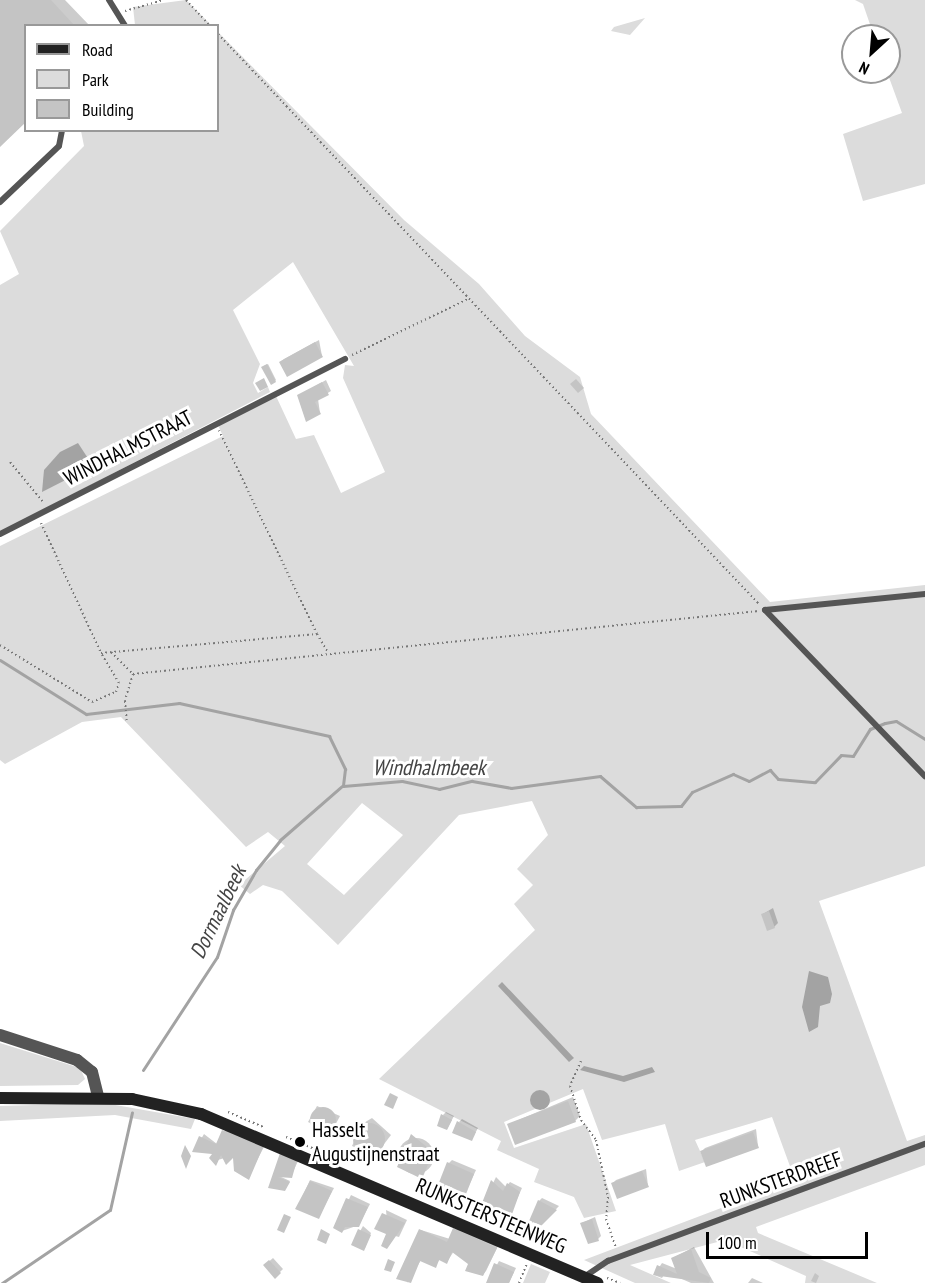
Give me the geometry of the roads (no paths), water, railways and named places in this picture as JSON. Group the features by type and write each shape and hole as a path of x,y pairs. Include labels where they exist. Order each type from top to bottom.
{"street":[{"path":"0,1035 77,1060 92,1072 98,1096"},
{"name":"RUNKSTERSTEENWEG","path":"0,1098 98,1096 168,1106 223,1121 597,1283"}],"lane":[{"path":"108,0 121,12 124,24"},
{"path":"0,202 59,146 62,132"},
{"name":"WINDHALMSTRAAT","path":"0,534 215,422 345,359"},
{"path":"925,594 765,610 925,776"},
{"name":"RUNKSTERDREEF","path":"583,1277 619,1257 925,1144"}],"waterway":[{"name":"Windhalmbeek","path":"0,660 86,714 179,703 329,736 345,769 343,786 402,781 439,789 472,781 511,788 600,776 636,807 681,806 692,792 733,774 749,781 770,770 778,779 815,782 841,755 853,756 870,729 885,723 896,721 925,739"},
{"name":"Dormaalbeek","path":"143,1070 217,957 233,910 256,870 280,840 342,786"},
{"name":"Dormaalbeek","path":"2,1283 110,1210 132,1112"}],"place":[{"name":"Hasselt Augustijnenstraat","path":"300,1142"}]}
